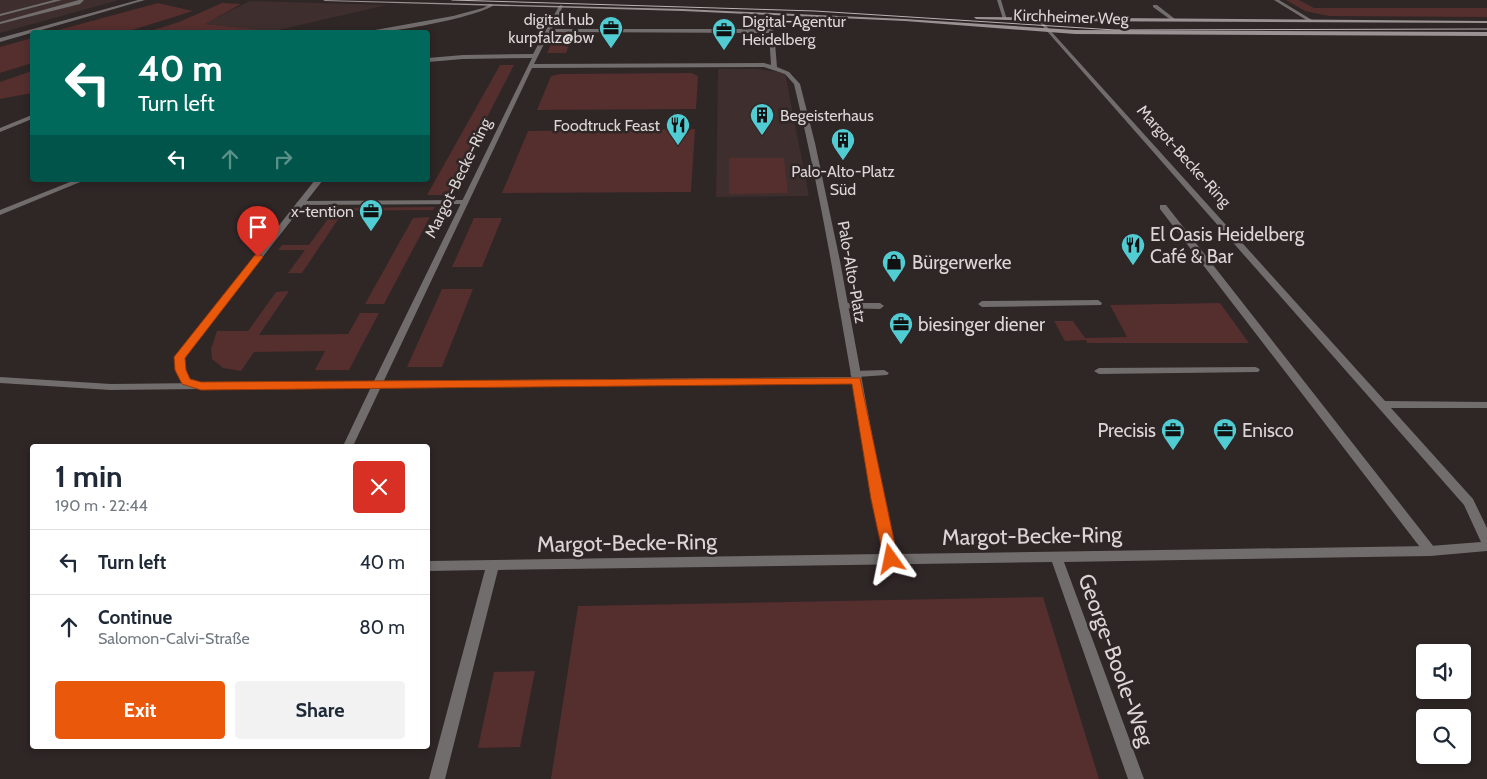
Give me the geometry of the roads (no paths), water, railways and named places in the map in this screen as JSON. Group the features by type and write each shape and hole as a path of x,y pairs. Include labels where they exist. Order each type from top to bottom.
{"street":[{"path":"0,15 60,0"},
{"path":"0,23 78,3 82,0"},
{"path":"36,30 143,0"},
{"name":"Kirchheimer Weg","path":"325,0 831,16 1048,30 1116,32 1487,34"},
{"path":"536,0 812,9 957,17"},
{"path":"999,0 1005,20"},
{"path":"1276,0 1310,20"},
{"path":"378,30 478,12 492,5"},
{"name":"Margot-Becke-Ring","path":"349,444 464,202 561,6"},
{"path":"1155,6 1173,19"},
{"name":"Kirchheimer Weg","path":"967,18 1005,20 1173,19 1487,22"},
{"name":"Margot-Becke-Ring","path":"1040,20 1469,502 1487,541"},
{"path":"548,30 771,31 774,68"},
{"path":"0,40 30,32"},
{"path":"430,60 455,57 535,56"},
{"name":"Palo-Alto-Platz","path":"530,66 764,65 788,72 794,76 798,84 816,157 878,499 891,559"},
{"path":"0,130 10,124 30,118"},
{"path":"0,213 76,182"},
{"path":"201,386 186,381 181,370 179,357 317,182"},
{"path":"300,203 464,202"},
{"path":"1163,207 1430,550"},
{"path":"982,304 1098,303"},
{"path":"843,306 880,306"},
{"path":"1099,371 1255,370"},
{"path":"0,380 111,387 856,377 884,373"},
{"path":"1382,404 1487,405"},
{"name":"Margot-Becke-Ring","path":"430,566 1430,550 1487,546"},
{"name":"George-Boole-Weg","path":"1056,556 1136,779"},
{"path":"437,779 493,564"}],"tram line":[{"path":"452,0 815,11 1115,30 1487,29"}],"place":[{"name":"digital hub kurpfalz@bw","path":"611,49"},
{"name":"Digital-Agentur Heidelberg","path":"724,51"},
{"name":"Begeisterhaus","path":"762,136"},
{"name":"Foodtruck Feast","path":"678,146"},
{"name":"Palo-Alto-Platz Süd","path":"843,161"},
{"name":"x-tention","path":"371,232"},
{"name":"El Oasis Heidelberg Café & Bar","path":"1133,266"},
{"name":"Bürgerwerke","path":"894,283"},
{"name":"biesinger diener","path":"901,345"},
{"name":"Precisis","path":"1173,451"},
{"name":"Enisco","path":"1225,451"}]}
